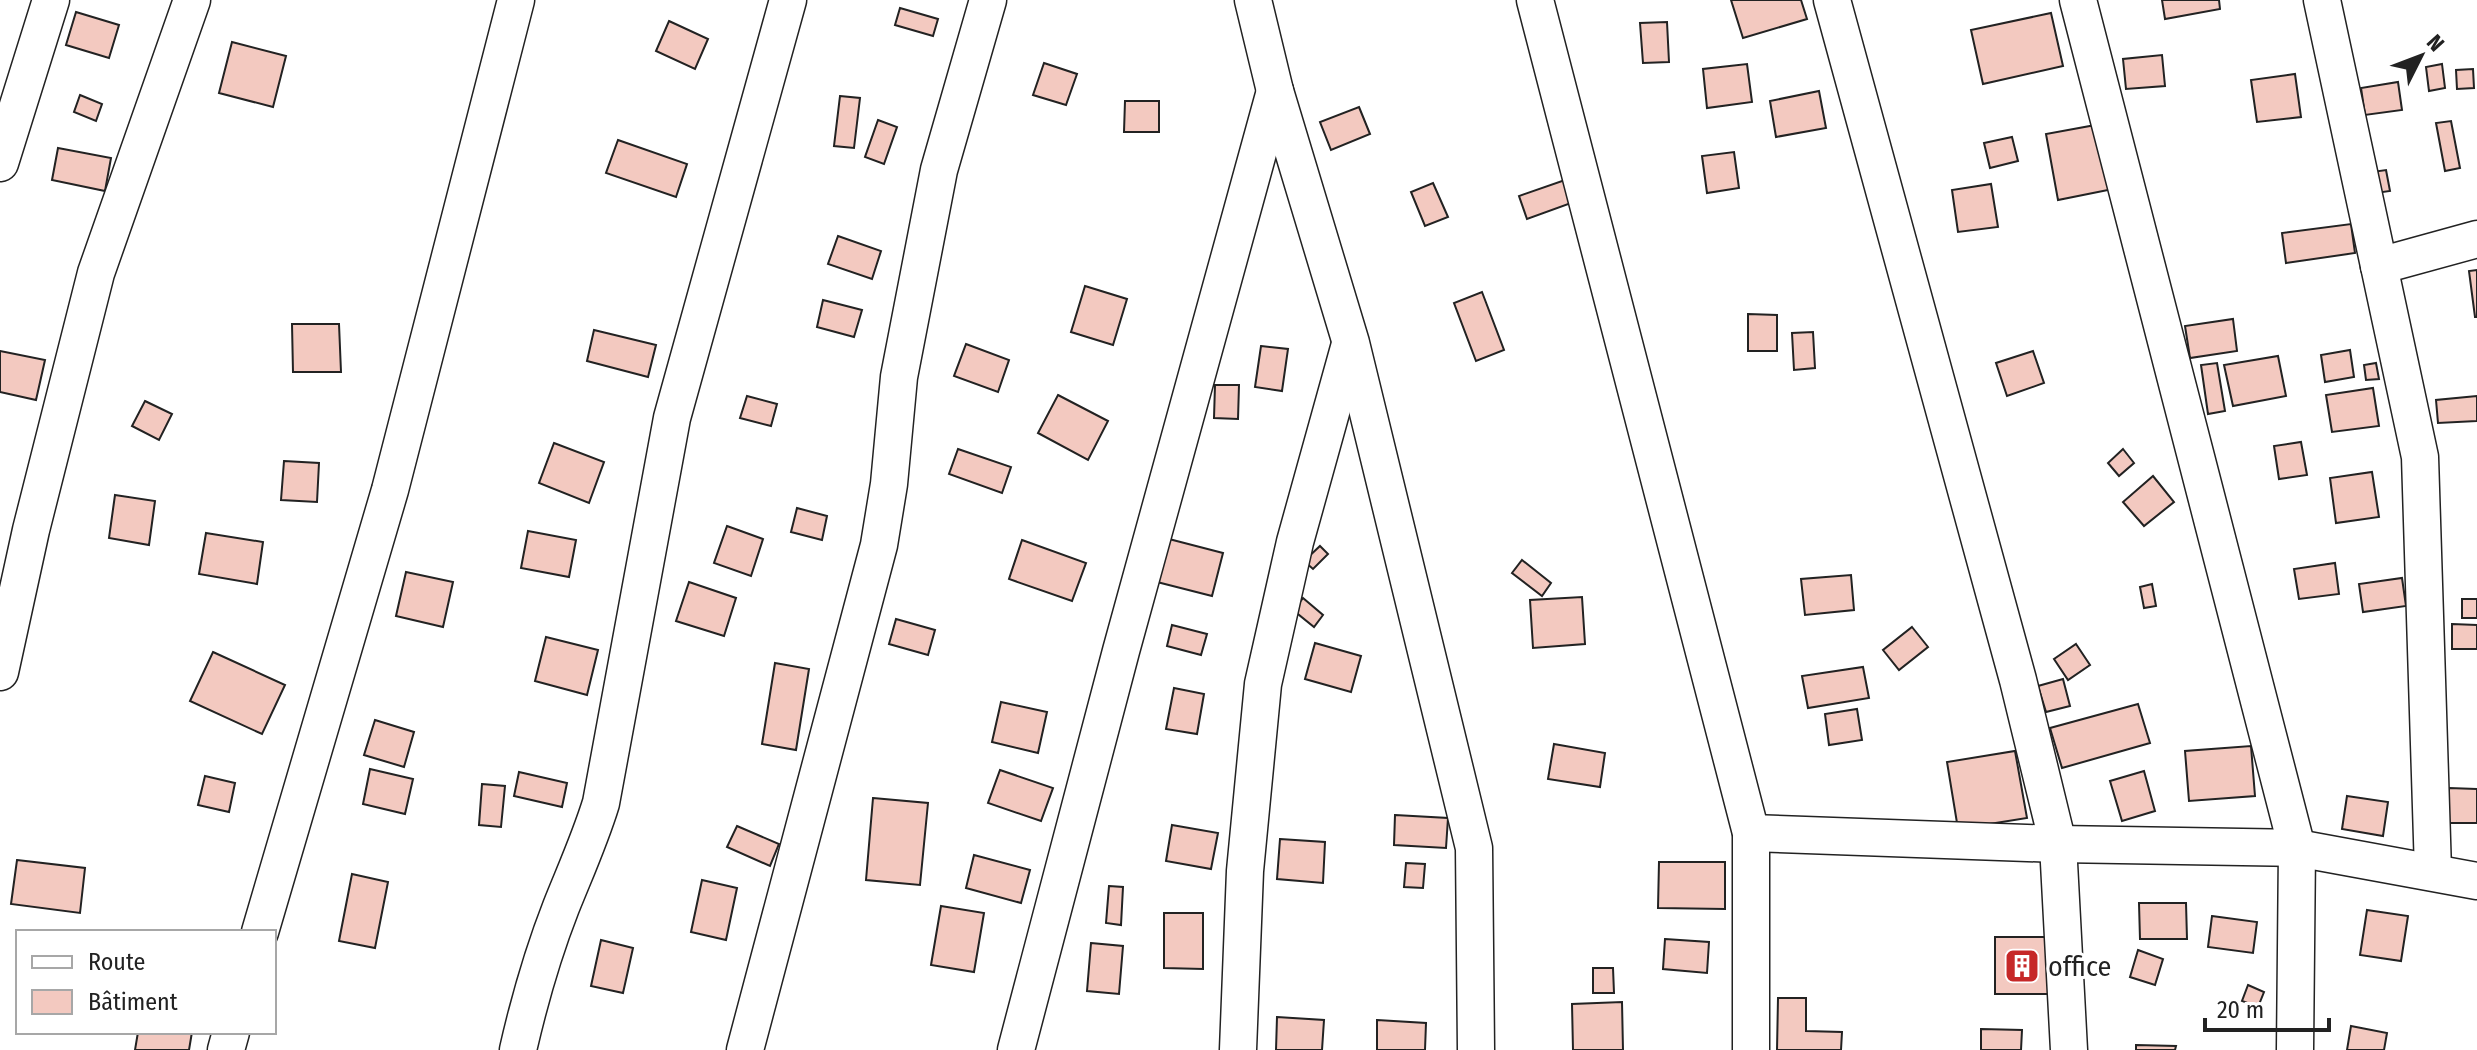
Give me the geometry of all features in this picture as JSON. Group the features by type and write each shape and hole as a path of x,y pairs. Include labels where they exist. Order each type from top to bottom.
{"street":[{"path":"0,163 51,0"},
{"path":"0,672 31,530 96,273 192,0"},
{"path":"261,930 390,490 516,0"},
{"path":"518,1050 525,1018 560,910 589,842 601,803 672,418 788,0"},
{"path":"745,1050 879,545 889,484 899,377 939,170 988,0"},
{"path":"1253,0 1275,91 1351,343 1474,848 1476,1050"},
{"path":"1535,0 1751,833 1751,1050"},
{"path":"1832,0 2018,680 2058,844 2069,1050"},
{"path":"2078,0 2297,848 2295,1050"},
{"path":"2322,0 2420,457 2433,871"},
{"path":"1016,1050 1121,651 1275,91"},
{"path":"2379,266 2477,239"},
{"path":"1238,1050 1245,871 1263,684 1295,542 1351,343"},
{"path":"1751,833 2058,844 2297,848 2477,881"}],"building":[{"path":"1731,0 1801,0 1807,19 1743,38"},
{"path":"2162,0 2219,0 2220,9 2165,19"},
{"path":"900,8 938,19 933,36 895,25"},
{"path":"76,12 119,25 109,58 66,45"},
{"path":"2051,13 2063,66 1983,84 1971,30"},
{"path":"669,21 708,39 695,69 656,51"},
{"path":"1667,22 1669,62 1643,63 1640,23"},
{"path":"232,42 286,56 273,107 219,93"},
{"path":"2162,55 2165,86 2126,89 2123,59"},
{"path":"1044,63 1077,74 1066,105 1033,95"},
{"path":"1747,64 1752,102 1707,108 1703,69"},
{"path":"2442,64 2445,88 2429,91 2426,67"},
{"path":"2473,69 2474,88 2457,89 2456,70"},
{"path":"2295,74 2301,117 2257,122 2251,80"},
{"path":"2398,82 2402,110 2365,115 2361,88"},
{"path":"1819,91 1826,128 1776,137 1770,101"},
{"path":"80,95 102,104 96,121 74,112"},
{"path":"840,96 860,98 854,148 834,146"},
{"path":"1125,101 1159,101 1159,132 1124,132"},
{"path":"1359,107 1370,134 1331,150 1320,122"},
{"path":"878,120 897,127 884,164 865,157"},
{"path":"2451,121 2460,168 2445,171 2436,123"},
{"path":"2101,124 2113,189 2058,200 2046,134"},
{"path":"2012,137 2018,161 1990,168 1984,143"},
{"path":"618,140 687,164 676,197 606,173"},
{"path":"58,148 111,158 105,191 52,180"},
{"path":"1734,152 1739,188 1707,193 1702,156"},
{"path":"2386,170 2390,191 2376,193 2372,172"},
{"path":"1565,180 1574,202 1527,219 1519,196"},
{"path":"1433,183 1448,217 1425,226 1411,192"},
{"path":"1991,184 1998,227 1958,232 1952,190"},
{"path":"2351,224 2355,253 2286,263 2282,233"},
{"path":"838,236 881,251 872,279 828,264"},
{"path":"2477,270 2477,317 2475,317 2469,271"},
{"path":"1085,286 1127,299 1113,345 1071,332"},
{"path":"1482,292 1504,350 1476,361 1454,303"},
{"path":"823,300 862,310 854,337 817,327"},
{"path":"1748,314 1777,315 1777,351 1748,351"},
{"path":"2233,319 2237,351 2190,358 2185,326"},
{"path":"292,324 339,324 341,372 293,372"},
{"path":"594,330 656,345 648,377 587,361"},
{"path":"1813,332 1815,368 1794,370 1792,333"},
{"path":"966,344 1009,360 998,392 954,376"},
{"path":"1261,346 1288,349 1282,391 1255,387"},
{"path":"2350,350 2354,377 2325,382 2321,355"},
{"path":"0,351 45,360 36,400 0,392"},
{"path":"2033,351 2044,383 2007,396 1996,363"},
{"path":"2278,356 2286,396 2233,406 2224,365"},
{"path":"2217,363 2225,411 2208,414 2201,365"},
{"path":"2376,363 2379,379 2366,380 2364,365"},
{"path":"1215,385 1239,385 1238,419 1214,418"},
{"path":"2373,388 2379,426 2332,432 2326,395"},
{"path":"1058,395 1108,421 1088,460 1038,433"},
{"path":"747,396 777,404 771,426 740,418"},
{"path":"2477,396 2477,421 2438,423 2436,400"},
{"path":"145,401 172,414 159,440 132,426"},
{"path":"2301,442 2307,475 2279,479 2274,446"},
{"path":"554,443 604,462 589,503 539,483"},
{"path":"958,449 1011,467 1002,493 949,474"},
{"path":"2123,449 2134,463 2119,476 2108,463"},
{"path":"284,461 319,463 317,502 281,500"},
{"path":"2372,472 2379,517 2336,523 2330,478"},
{"path":"2153,476 2174,502 2144,526 2123,502"},
{"path":"115,495 155,501 149,545 109,538"},
{"path":"797,508 827,516 822,540 791,532"},
{"path":"727,526 763,539 751,576 714,563"},
{"path":"528,531 576,540 569,577 521,568"},
{"path":"206,533 263,542 257,584 199,574"},
{"path":"1169,539 1223,553 1212,596 1157,582"},
{"path":"1022,540 1086,563 1072,601 1009,579"},
{"path":"1320,546 1328,554 1313,569 1304,561"},
{"path":"1522,560 1551,583 1542,596 1512,573"},
{"path":"2335,563 2339,594 2299,599 2294,569"},
{"path":"406,572 453,582 443,627 396,616"},
{"path":"1851,575 1854,610 1805,615 1801,579"},
{"path":"2402,578 2406,606 2363,612 2359,584"},
{"path":"689,582 736,598 724,636 676,621"},
{"path":"2152,584 2156,606 2144,608 2140,587"},
{"path":"1582,597 1585,644 1533,648 1530,600"},
{"path":"1303,598 1323,615 1314,627 1293,610"},
{"path":"2462,599 2477,599 2477,618 2462,618"},
{"path":"896,619 935,630 928,655 889,644"},
{"path":"2452,624 2477,625 2477,649 2452,649"},
{"path":"1172,625 1207,634 1201,655 1167,646"},
{"path":"1912,627 1928,647 1899,670 1883,650"},
{"path":"546,637 598,650 587,695 535,681"},
{"path":"1315,643 1361,656 1351,692 1305,679"},
{"path":"2076,644 2090,665 2068,680 2054,659"},
{"path":"213,652 285,685 262,734 190,701"},
{"path":"775,663 809,669 796,750 762,744"},
{"path":"1863,667 1869,698 1808,708 1802,676"},
{"path":"2063,679 2070,706 2046,712 2038,686"},
{"path":"1174,688 1204,694 1197,734 1166,729"},
{"path":"1001,702 1047,712 1038,753 992,742"},
{"path":"2138,704 2150,743 2062,768 2050,728"},
{"path":"1857,709 1862,740 1829,745 1825,714"},
{"path":"375,720 414,732 404,767 364,755"},
{"path":"1554,744 1605,753 1600,787 1548,779"},
{"path":"2251,746 2255,796 2189,801 2185,751"},
{"path":"2015,751 2027,818 1958,829 1947,762"},
{"path":"370,769 413,779 405,814 363,804"},
{"path":"1000,770 1053,788 1041,821 988,803"},
{"path":"2144,771 2155,811 2122,821 2110,781"},
{"path":"519,772 567,783 562,807 514,796"},
{"path":"205,776 235,783 229,812 198,805"},
{"path":"482,784 505,786 501,827 479,825"},
{"path":"2449,788 2477,789 2477,823 2449,823"},
{"path":"2347,796 2388,802 2383,836 2342,829"},
{"path":"873,798 928,803 920,885 866,880"},
{"path":"1395,815 1448,818 1446,848 1394,845"},
{"path":"1172,825 1218,833 1211,869 1166,861"},
{"path":"737,826 779,844 770,866 727,847"},
{"path":"1280,839 1325,842 1323,883 1277,879"},
{"path":"974,855 1030,870 1021,903 966,888"},
{"path":"17,860 85,868 80,913 11,904"},
{"path":"1659,862 1725,862 1725,909 1658,908"},
{"path":"1406,863 1425,864 1423,888 1404,887"},
{"path":"352,874 388,882 375,948 339,941"},
{"path":"702,880 737,888 726,940 691,932"},
{"path":"1109,886 1123,887 1121,925 1106,923"},
{"path":"2139,903 2186,903 2187,939 2140,939"},
{"path":"941,906 984,913 974,972 931,965"},
{"path":"2367,910 2408,916 2401,961 2360,955"},
{"path":"1164,913 1203,913 1203,969 1164,968"},
{"path":"2212,916 2257,922 2253,953 2208,947"},
{"name":"office","path":"1995,937 2049,937 2049,994 1995,994"},
{"path":"1665,939 1709,942 1707,973 1663,969"},
{"path":"601,940 633,948 623,993 591,986"},
{"path":"1091,943 1123,946 1119,994 1087,991"},
{"path":"2138,950 2163,959 2155,985 2130,977"},
{"path":"1593,968 1613,968 1614,993 1593,993"},
{"path":"2248,985 2264,992 2258,1007 2242,1001"},
{"path":"1778,998 1806,998 1806,1031 1842,1032 1841,1050 1777,1050"},
{"path":"1622,1002 1623,1050 1573,1050 1572,1004"},
{"path":"1277,1017 1324,1020 1322,1050 1276,1050"},
{"path":"1377,1020 1426,1023 1425,1050 1377,1050"},
{"path":"2351,1026 2387,1033 2384,1050 2347,1050"},
{"path":"1981,1029 2022,1030 2021,1050 1981,1050"},
{"path":"138,1034 192,1034 189,1050 135,1050"},
{"path":"2136,1045 2176,1046 2175,1050 2136,1050"}],"place":[{"name":"office","path":"2022,966"}]}
